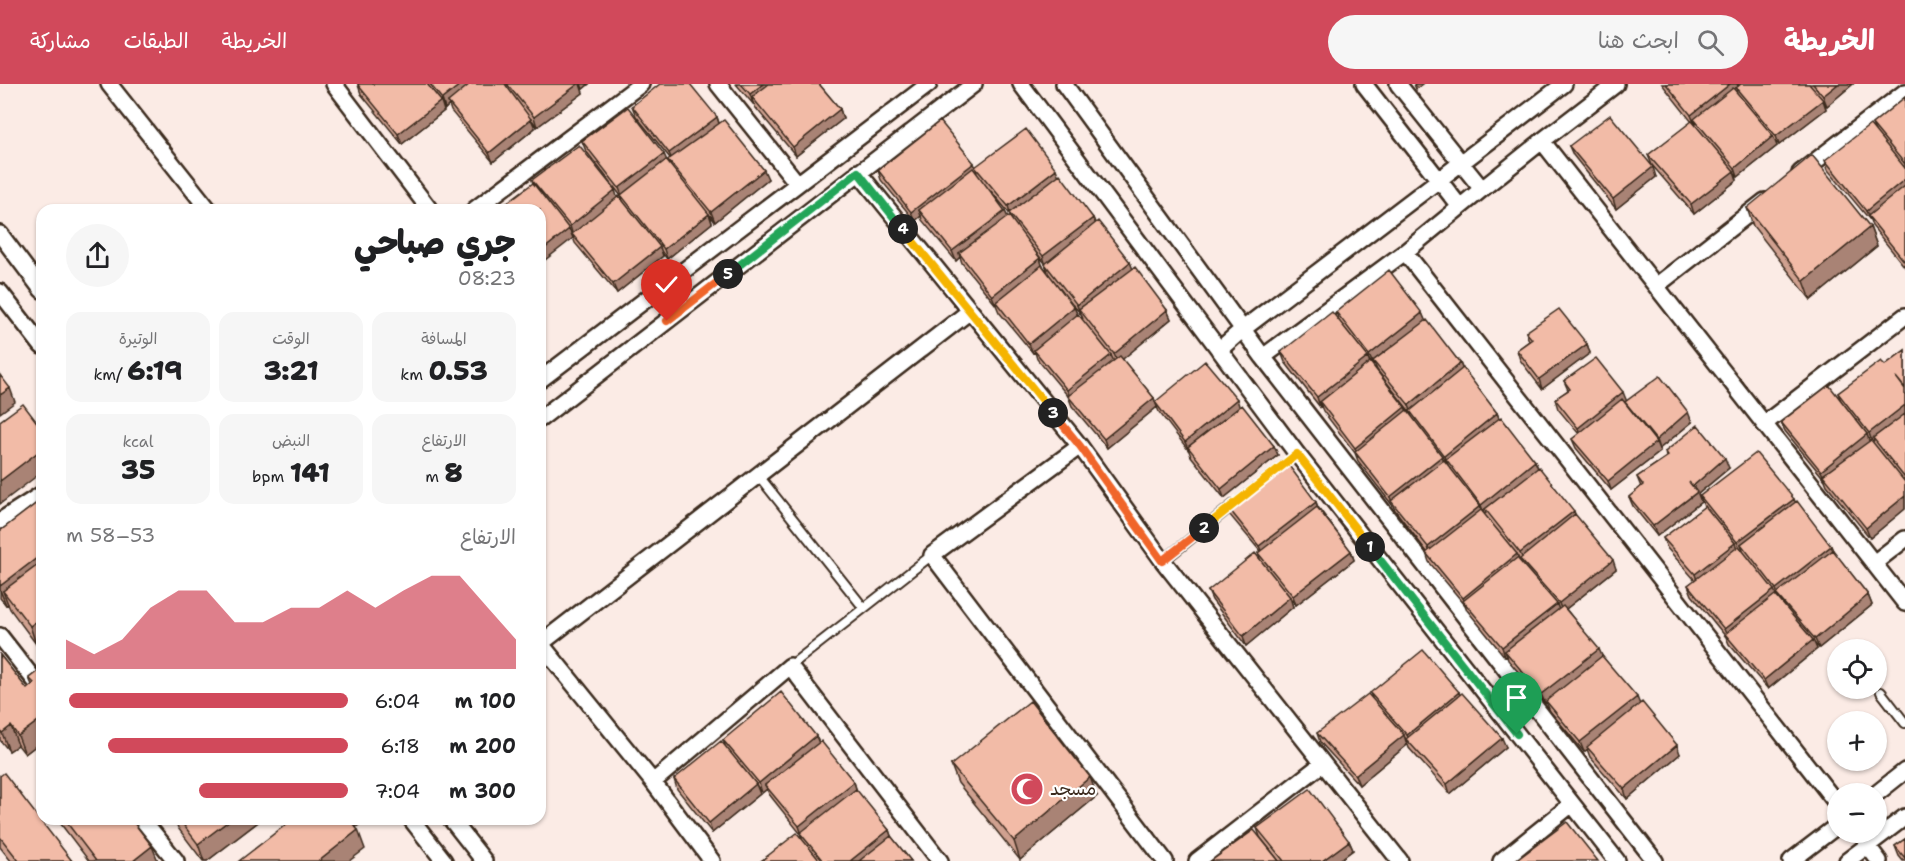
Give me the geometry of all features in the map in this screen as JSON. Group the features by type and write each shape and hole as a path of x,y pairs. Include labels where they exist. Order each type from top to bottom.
{"street":[{"path":"109,84 204,204"},
{"path":"482,204 641,84"},
{"path":"718,84 796,183"},
{"path":"546,375 929,84"},
{"path":"546,414 974,84"},
{"path":"1021,84 1219,350 1293,458 1617,861"},
{"path":"1064,84 1263,357 1655,861"},
{"path":"1364,84 1460,207"},
{"path":"1398,84 1482,189"},
{"path":"1219,350 1243,329 1564,84"},
{"path":"1263,357 1405,252 1616,84"},
{"path":"340,86 426,204"},
{"path":"1656,286 1905,92"},
{"path":"1542,141 1905,603"},
{"path":"858,172 1080,446 1162,561 1400,861"},
{"path":"0,234 36,282"},
{"path":"1405,252 1827,791"},
{"path":"0,292 36,338"},
{"path":"546,639 970,311"},
{"path":"1764,424 1905,316"},
{"path":"1080,446 932,555 1165,861"},
{"path":"0,521 36,498"},
{"path":"1874,563 1905,539"},
{"path":"0,636 36,682"},
{"path":"546,651 653,782 712,861"},
{"path":"653,782 790,666 940,861"},
{"path":"1197,861 1322,764"},
{"path":"1887,785 1905,771"},
{"path":"1501,861 1572,804"},
{"path":"1847,861 1905,817"},
{"path":"147,825 176,861"},
{"path":"416,825 444,861"},
{"path":"456,825 484,861"},
{"path":"1791,861 1827,833"},
{"path":"1867,845 1879,861"}],"lane":[{"path":"759,475 863,607"},
{"path":"1162,561 1243,497"},
{"path":"790,666 932,555"},
{"path":"1886,699 1905,723"}],"building":[{"path":"358,84 427,84 441,101 398,134"},
{"path":"430,84 461,84 442,99"},
{"path":"470,84 505,84 531,119 489,153 448,102"},
{"path":"507,84 578,84 534,117"},
{"path":"660,84 690,84 717,117 669,153 632,106"},
{"path":"741,84 763,84 750,94"},
{"path":"769,84 819,84 840,109 793,147 752,97"},
{"path":"1666,84 1730,84 1691,115"},
{"path":"1741,84 1809,84 1823,100 1776,136 1736,88"},
{"path":"1813,84 1838,84 1823,96"},
{"path":"1733,88 1773,136 1735,168 1694,119"},
{"path":"1905,97 1905,164 1872,124"},
{"path":"628,107 664,154 619,188 582,141"},
{"path":"1610,115 1653,167 1613,199 1569,146"},
{"path":"724,120 764,170 711,212 668,160"},
{"path":"940,121 974,163 911,212 878,170"},
{"path":"1692,121 1734,171 1691,204 1648,155"},
{"path":"1870,125 1905,168 1905,179 1866,211 1825,160"},
{"path":"1026,129 1056,169 1008,206 975,167"},
{"path":"579,145 615,190 570,226 532,180"},
{"path":"1812,155 1870,227 1804,281 1747,208"},
{"path":"666,160 709,214 664,249 621,195"},
{"path":"973,168 1005,211 952,251 919,210"},
{"path":"1060,174 1093,218 1043,256 1009,213"},
{"path":"533,183 569,229 546,247 546,204 505,204"},
{"path":"1905,186 1905,262 1868,216"},
{"path":"619,196 660,247 613,284 572,234"},
{"path":"1009,216 1040,258 992,296 959,253"},
{"path":"1098,221 1130,262 1077,305 1045,264"},
{"path":"1042,265 1074,307 1029,344 996,302"},
{"path":"1135,267 1167,310 1114,354 1079,309"},
{"path":"1389,270 1422,313 1369,355 1336,312"},
{"path":"1559,309 1587,344 1539,379 1517,350 1532,339 1526,332"},
{"path":"1332,312 1368,357 1317,397 1281,352"},
{"path":"1078,314 1111,355 1067,390 1034,350"},
{"path":"1427,320 1460,363 1409,405 1373,361"},
{"path":"1905,350 1905,388 1896,377 1905,389 1905,405 1869,433 1838,393 1881,361 1885,365"},
{"path":"1120,356 1154,398 1104,439 1068,396"},
{"path":"1596,358 1623,392 1578,428 1555,399 1570,389 1564,381"},
{"path":"1205,361 1237,399 1185,442 1155,402"},
{"path":"1370,362 1405,407 1355,448 1320,402"},
{"path":"1463,368 1497,413 1444,456 1410,411"},
{"path":"0,375 10,388 0,395"},
{"path":"1660,376 1688,412 1656,440 1625,402"},
{"path":"1829,385 1867,434 1821,471 1781,422"},
{"path":"1622,399 1656,442 1608,481 1572,439"},
{"path":"23,404 36,421 36,454 0,481 0,421"},
{"path":"1242,405 1274,446 1221,489 1188,447"},
{"path":"1407,410 1442,456 1390,497 1355,452"},
{"path":"1905,414 1905,478 1873,438"},
{"path":"1501,417 1535,461 1481,505 1446,459"},
{"path":"1698,425 1725,458 1693,486 1689,482 1697,492 1653,526 1629,497 1643,485 1637,477 1668,456 1665,452"},
{"path":"1871,440 1905,482 1905,496 1866,528 1823,475"},
{"path":"1756,453 1794,499 1737,542 1700,496"},
{"path":"1284,459 1316,502 1259,546 1226,505"},
{"path":"1444,460 1480,506 1428,547 1391,501"},
{"path":"1539,467 1574,511 1520,553 1485,509"},
{"path":"1797,501 1831,546 1776,589 1741,544"},
{"path":"36,504 36,559 0,586 0,531"},
{"path":"1705,506 1735,543 1695,574 1663,538"},
{"path":"1317,507 1351,551 1293,596 1258,553"},
{"path":"1481,510 1517,554 1463,598 1426,553"},
{"path":"1575,514 1613,560 1559,603 1520,559"},
{"path":"1739,546 1774,590 1724,629 1688,585"},
{"path":"1833,550 1868,595 1815,639 1776,594"},
{"path":"1255,553 1290,597 1243,636 1208,591"},
{"path":"1517,558 1557,604 1502,647 1463,601"},
{"path":"36,566 36,622 30,626 3,591"},
{"path":"1775,595 1813,640 1764,680 1725,634"},
{"path":"1563,606 1599,649 1541,694 1505,651"},
{"path":"1423,650 1459,692 1407,735 1370,693"},
{"path":"0,655 27,689 34,683 29,678 36,673 36,722 18,736 11,726 2,733 0,730"},
{"path":"1602,656 1637,697 1580,742 1546,701"},
{"path":"781,692 816,736 759,783 723,740"},
{"path":"1462,693 1502,738 1447,784 1406,739"},
{"path":"1368,694 1404,735 1355,775 1317,733"},
{"name":"مسجد","path":"1030,701 1090,777 1014,841 951,765"},
{"path":"1642,702 1677,745 1624,789 1587,747"},
{"path":"721,741 756,784 709,823 674,779"},
{"path":"821,741 854,782 799,826 765,785"},
{"path":"4,773 36,814 36,825 44,825 72,861 19,861 0,837 0,776"},
{"path":"856,789 889,830 850,861 823,861 800,833"},
{"path":"1310,789 1349,841 1322,861 1284,861 1257,828"},
{"path":"1567,822 1598,861 1519,861 1518,859"},
{"path":"69,825 136,825 152,846 133,861 96,861"},
{"path":"184,825 223,825 198,844"},
{"path":"285,825 354,825 358,830 319,861 239,861"},
{"path":"1254,830 1279,861 1211,861"},
{"path":"797,833 820,861 761,861"},
{"path":"891,836 911,861 859,861"},
{"path":"1905,839 1905,858 1895,846"}],"place":[{"name":"مسجد","path":"1027,789"}],"route":[{"path":"667,321 858,172 1080,446 1162,561 1297,454 1517,734"}]}
